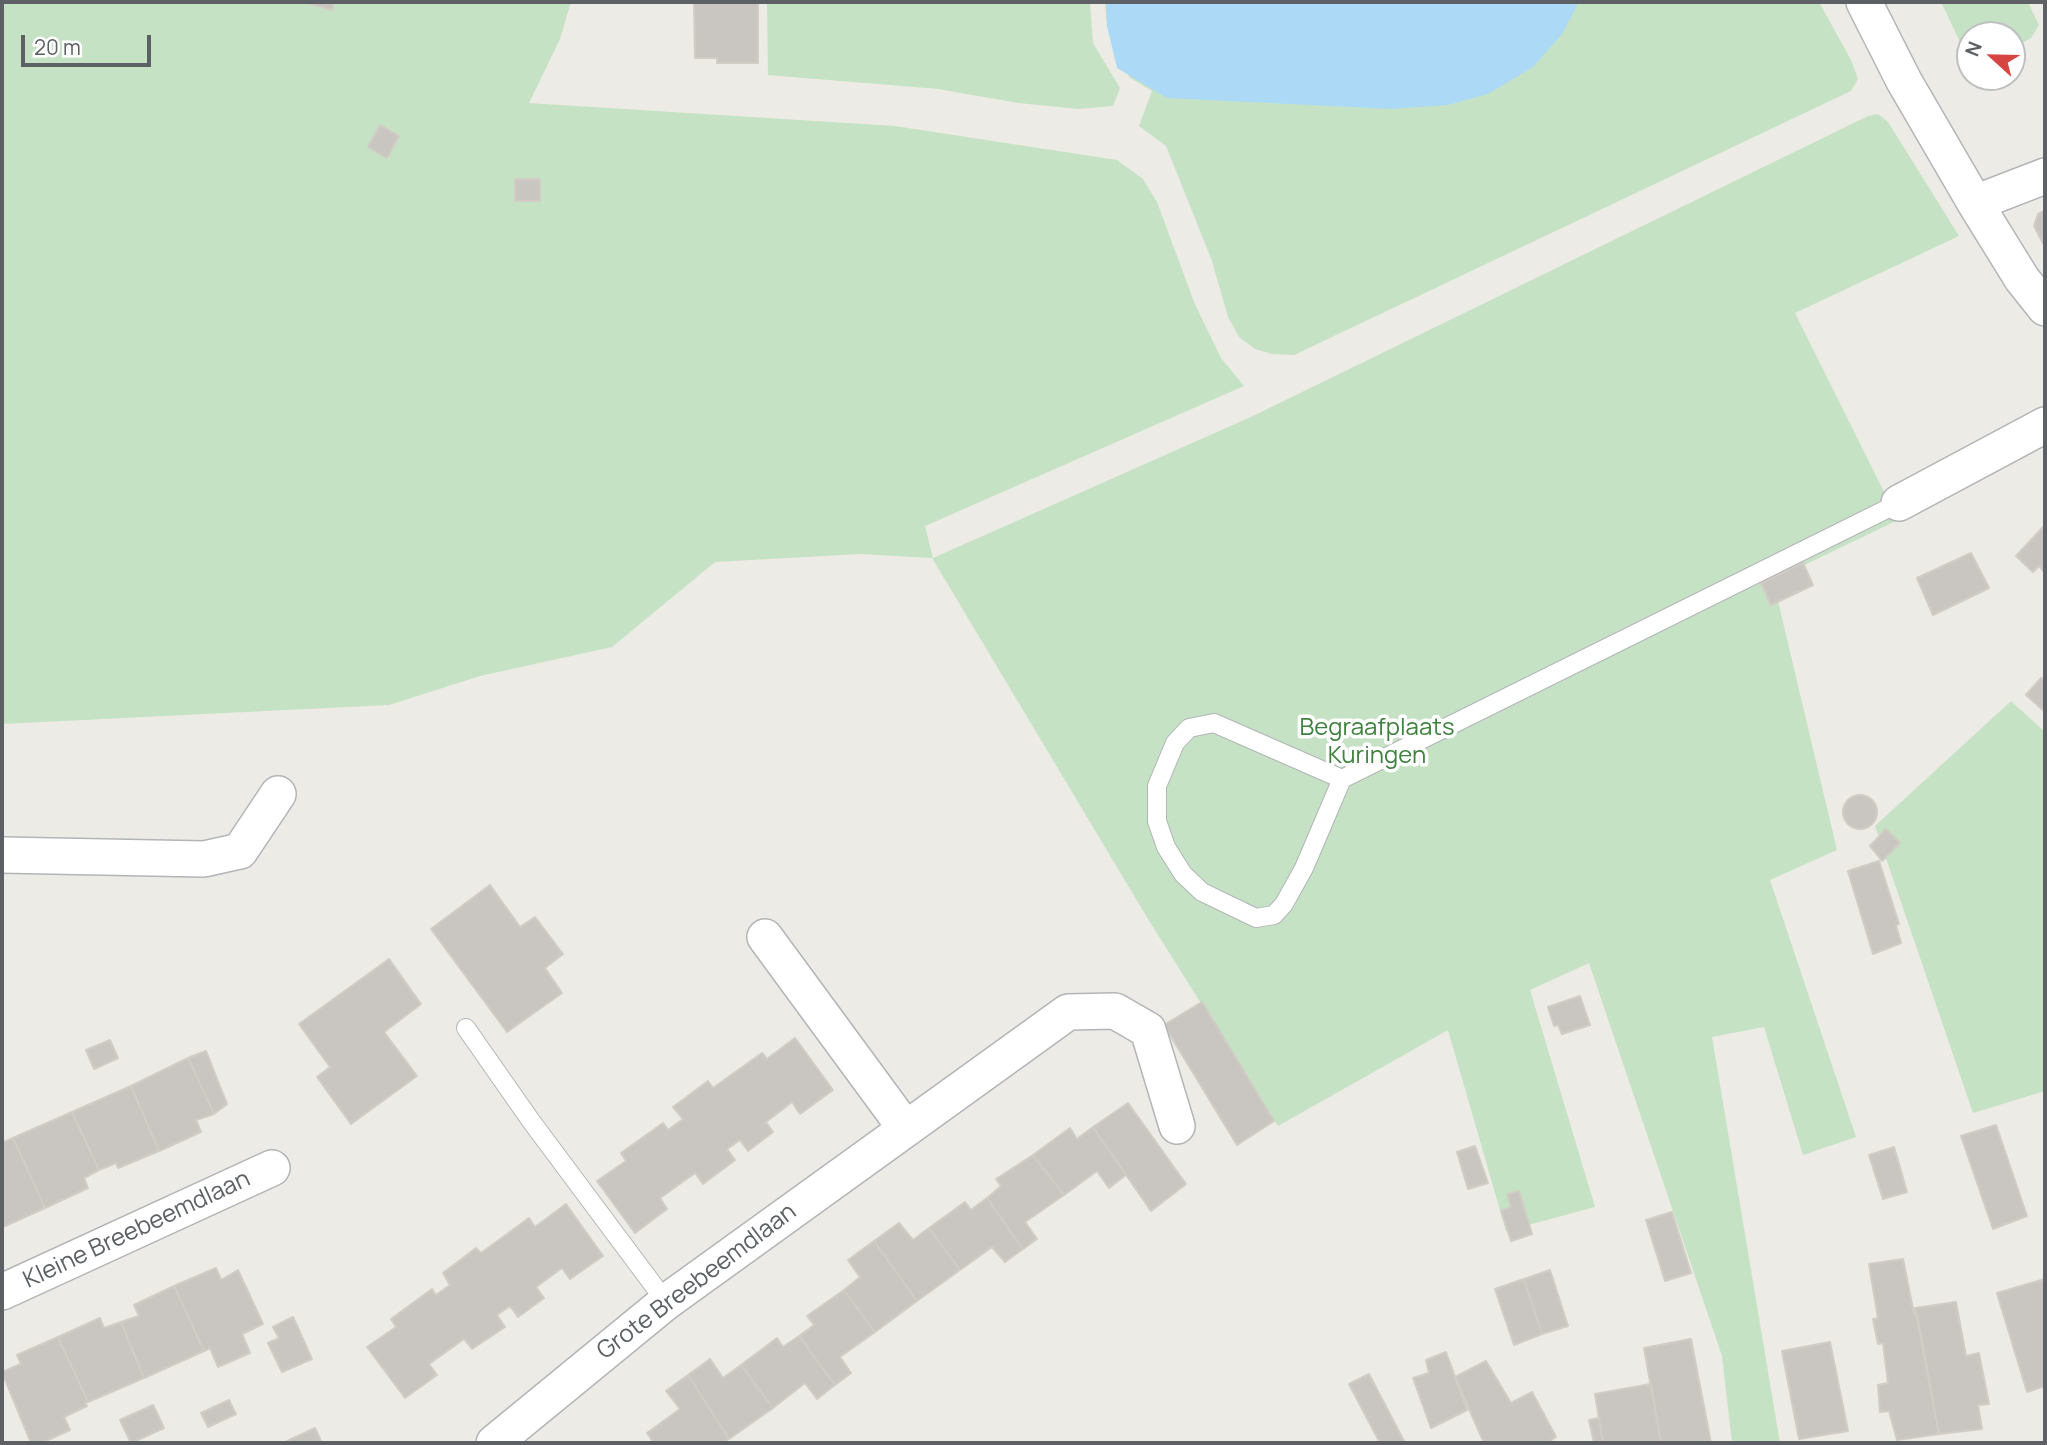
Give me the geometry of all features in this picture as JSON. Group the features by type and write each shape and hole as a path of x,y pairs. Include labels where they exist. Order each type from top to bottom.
{"street":[{"path":"1864,2 1904,81 1975,203 2022,279 2045,308"},
{"path":"1975,203 2045,176"},
{"path":"1899,503 2045,425"},
{"path":"2,855 204,859 240,851 278,794"},
{"path":"765,937 906,1129"},
{"name":"Grote Breebeemdlaan","path":"494,1443 666,1302 1068,1012 1115,1011 1148,1030 1177,1126"},
{"name":"Kleine Breebeemdlaan","path":"2,1292 272,1168"}],"lane":[{"path":"1342,779 1214,723 1189,728 1175,743 1157,786 1157,821 1166,847 1183,874 1202,892 1256,918 1274,915 1284,904 1304,868 1342,779 1899,503"},
{"path":"467,1028 531,1121 666,1302"}],"green space":[{"name":"Begraafplaats Kuringen","path":"2,2 571,2 560,39 529,103 895,126 1117,160 1143,179 1157,202 1194,302 1221,358 1244,386 925,526 933,558 1253,416 1868,116 1878,114 1888,122 1959,236 1795,313 1898,520 1773,580 1837,850 1770,880 1856,1137 1803,1155 1764,1027 1712,1037 1780,1443 1732,1443 1722,1356 1589,963 1530,990 1595,1207 1506,1231 1448,1030 1278,1126 1148,919 932,558 859,554 715,562 612,647 480,676 389,705 2,724"},
{"path":"767,2 1090,2 1093,43 1120,88 1113,106 1079,109 1018,103 938,89 768,75"},
{"path":"1105,2 1819,2 1851,60 1858,79 1851,91 1294,355 1272,354 1255,349 1239,337 1228,317 1212,261 1166,146 1139,126 1152,91 1130,78 1115,55 1107,26"},
{"path":"1941,2 2028,2 2039,25 2026,41 2026,21 1956,21 1956,34"},
{"path":"2011,701 2045,732 2045,1091 1973,1113 1875,826"}],"water":[{"path":"1106,2 1579,2 1562,34 1533,67 1488,94 1448,105 1391,109 1167,98 1117,68 1107,26"}],"building":[{"path":"304,2 334,2 332,10"},
{"path":"694,2 758,2 758,63 717,63 717,58 695,58"},
{"path":"380,125 399,136 387,158 368,147"},
{"path":"515,179 540,179 540,201 515,201"},
{"path":"2045,210 2045,247 2034,226 2038,214"},
{"path":"2045,525 2045,573 2039,566 2033,572 2016,556"},
{"path":"1971,553 1989,588 1933,615 1917,578"},
{"path":"1803,563 1813,585 1771,605 1761,583"},
{"path":"2041,678 2045,682 2045,712 2026,695"},
{"path":"1860,795 1872,800 1877,812 1872,824 1860,829 1848,824 1843,812 1848,800"},
{"path":"1886,829 1900,843 1882,861 1870,846"},
{"path":"1879,861 1899,924 1896,925 1901,943 1873,954 1848,871"},
{"path":"490,885 520,927 535,917 563,954 545,968 562,993 507,1032 431,929"},
{"path":"389,959 421,1004 384,1032 417,1076 351,1124 317,1077 330,1067 299,1024"},
{"path":"1580,996 1590,1025 1562,1034 1558,1025 1554,1026 1548,1007"},
{"path":"1202,1002 1274,1121 1237,1145 1164,1025"},
{"path":"795,1038 833,1090 800,1114 792,1102 766,1122 773,1132 748,1151 740,1140 727,1149 735,1160 703,1184 695,1173 660,1198 667,1209 635,1233 597,1181 626,1161 621,1153 663,1123 668,1130 683,1119 673,1107 708,1081 713,1088 762,1053 767,1059"},
{"path":"110,1040 118,1058 94,1069 86,1050"},
{"path":"206,1051 227,1104 214,1114 188,1058"},
{"path":"188,1058 214,1114 196,1120 201,1132 159,1151 131,1086"},
{"path":"131,1086 159,1151 118,1168 116,1163 99,1170 72,1112"},
{"path":"1128,1103 1186,1184 1151,1211 1093,1127"},
{"path":"72,1112 99,1170 84,1178 88,1188 45,1208 13,1138"},
{"path":"1996,1125 2027,1216 1993,1229 1961,1136"},
{"path":"1093,1127 1126,1175 1109,1188 1097,1171 1064,1195 1033,1155 1070,1128 1077,1139"},
{"path":"13,1138 45,1208 5,1226 2,1218 2,1143"},
{"path":"1475,1146 1488,1183 1468,1189 1457,1152"},
{"path":"1894,1147 1907,1192 1883,1199 1869,1155"},
{"path":"1033,1155 1064,1195 1025,1222 1037,1239 1023,1249 987,1198 1001,1186 996,1179"},
{"path":"1519,1191 1532,1234 1511,1241 1501,1211 1511,1207 1507,1194"},
{"path":"987,1198 1023,1249 1005,1262 992,1247 960,1270 929,1228 965,1202 971,1210"},
{"path":"566,1204 603,1256 570,1279 562,1268 536,1287 544,1298 518,1317 510,1306 497,1315 505,1327 472,1349 464,1339 429,1364 437,1375 405,1398 367,1347 396,1327 391,1319 432,1289 436,1295 450,1285 443,1273 476,1248 481,1253 529,1218 535,1227"},
{"path":"1672,1212 1691,1273 1665,1281 1646,1220"},
{"path":"899,1223 913,1240 929,1228 960,1270 917,1301 874,1241"},
{"path":"874,1241 917,1301 875,1332 844,1290 860,1277 848,1260"},
{"path":"1903,1259 1914,1314 1917,1313 1939,1434 1897,1440 1889,1411 1880,1412 1878,1385 1888,1383 1883,1343 1878,1344 1873,1319 1878,1318 1869,1264"},
{"path":"216,1268 221,1280 238,1270 263,1324 242,1334 250,1353 218,1367 210,1348 204,1351 174,1286"},
{"path":"1550,1270 1568,1326 1542,1334 1524,1279"},
{"path":"1524,1279 1542,1334 1514,1345 1495,1289"},
{"path":"2045,1279 2045,1386 2027,1392 1997,1293"},
{"path":"174,1286 204,1351 144,1378 121,1322 139,1316 134,1305"},
{"path":"844,1290 875,1332 840,1357 851,1373 835,1385 799,1336 814,1325 807,1316"},
{"path":"1956,1302 1966,1356 1979,1353 1989,1404 1978,1405 1982,1429 1939,1434 1915,1308"},
{"path":"293,1317 312,1359 282,1372 268,1343 279,1338 273,1327"},
{"path":"100,1318 104,1328 121,1322 144,1378 88,1402 58,1337"},
{"path":"799,1336 835,1385 817,1399 805,1383 773,1408 741,1365 777,1338 783,1347"},
{"path":"58,1337 88,1402 85,1403 87,1406 64,1417 70,1430 41,1443 31,1443 2,1372 21,1364 17,1355"},
{"path":"1691,1339 1711,1443 1661,1443 1644,1348"},
{"path":"1830,1342 1848,1431 1799,1439 1782,1351"},
{"path":"1446,1352 1467,1410 1431,1428 1413,1378 1429,1373 1426,1360"},
{"path":"710,1359 723,1378 741,1365 773,1408 729,1439 688,1375"},
{"path":"1486,1361 1511,1403 1532,1392 1556,1437 1551,1440 1553,1443 1484,1443 1455,1377"},
{"path":"1369,1374 1405,1443 1380,1443 1349,1384"},
{"path":"688,1375 729,1439 722,1443 654,1443 647,1433 680,1409 666,1391"},
{"path":"1651,1384 1661,1443 1603,1443 1595,1394"},
{"path":"229,1400 236,1414 208,1427 201,1413"},
{"path":"153,1405 164,1428 131,1443 120,1420"},
{"path":"1599,1418 1603,1443 1594,1443 1589,1420"},
{"path":"315,1428 322,1443 283,1443"}]}
